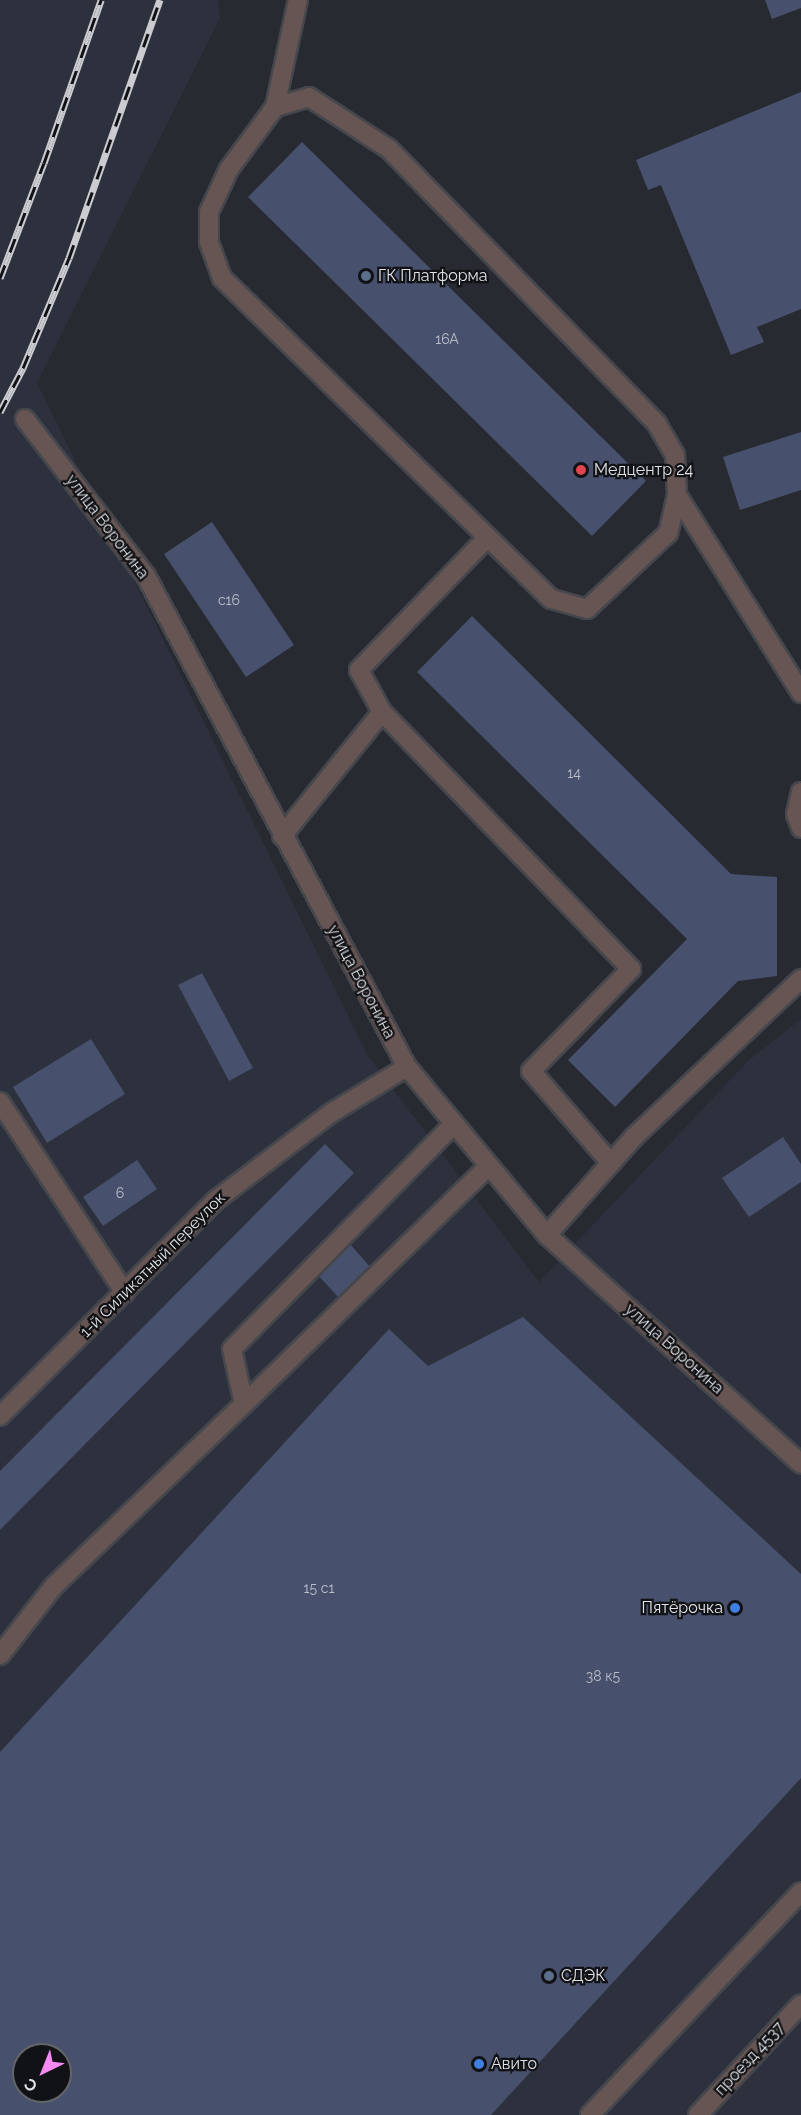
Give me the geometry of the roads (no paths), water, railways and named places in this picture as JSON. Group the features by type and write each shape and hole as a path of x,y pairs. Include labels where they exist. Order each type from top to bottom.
{"street":[{"path":"275,107 309,97 389,149 657,424 675,455 677,495 668,533 587,609 551,599 222,278 209,242 209,212 229,169 275,107 298,0"},
{"name":"улица Воронина","path":"25,419 146,576 282,836 407,1067 547,1235 801,1464"},
{"path":"677,495 801,693"},
{"path":"488,537 359,670 382,712 631,969 531,1071 611,1164"},
{"path":"282,836 382,712"},
{"path":"801,792 796,814 801,828"},
{"path":"547,1235 634,1137 801,979"},
{"name":"1-й Силикатный переулок","path":"0,1416 216,1200 330,1113 407,1067"},
{"path":"0,1102 125,1293"},
{"path":"244,1404 232,1349 454,1124"},
{"path":"0,1655 54,1586 489,1166"},
{"path":"590,2115 801,1892"},
{"name":"проезд 4537","path":"698,2115 801,2004"}],"railway":[{"path":"0,278 44,163 101,0"},
{"path":"0,412 23,368 69,258 160,0"}],"place":[{"name":"ГК Платформа","path":"366,276"},
{"name":"Медцентр 24","path":"581,470"},
{"name":"Пятёрочка","path":"735,1608"},
{"name":"СДЭК","path":"549,1976"},
{"name":"Авито","path":"479,2064"}]}
